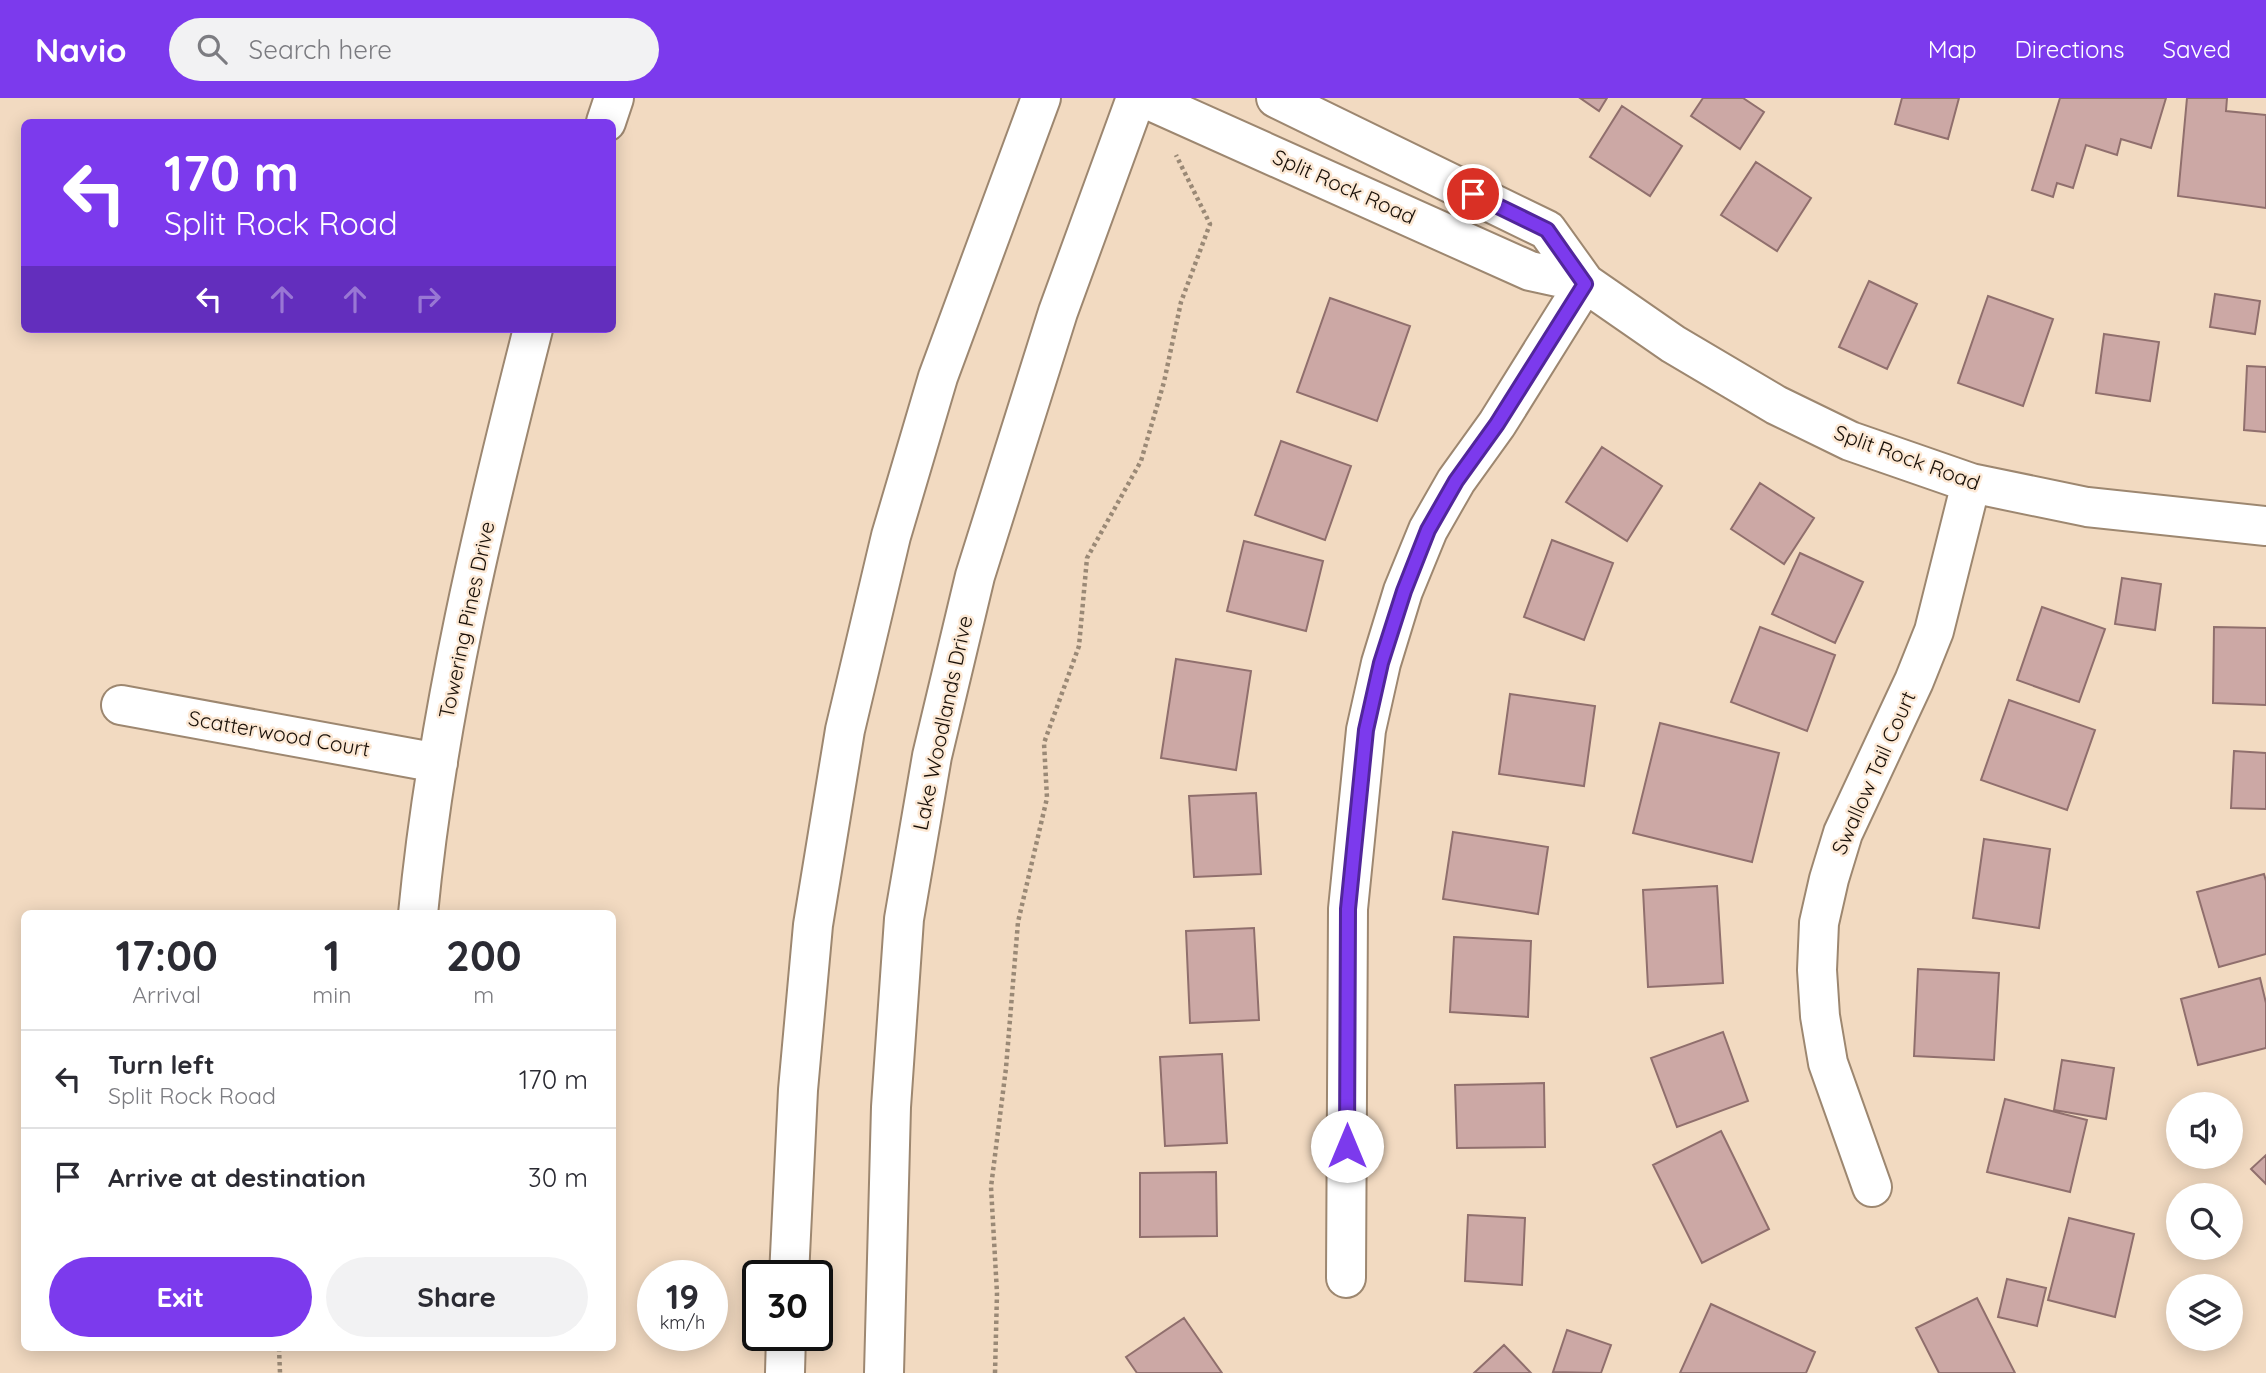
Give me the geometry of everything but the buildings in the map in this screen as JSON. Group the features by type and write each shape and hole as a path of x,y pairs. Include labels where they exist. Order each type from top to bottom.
{"street":[{"path":"607,119 614,98"},
{"path":"790,1260 798,1090 813,925 845,730 891,536 939,377 1041,98"},
{"name":"Lake Woodlands Drive","path":"884,1373 891,1107 904,919 932,756 975,576 1058,312 1136,98"},
{"name":"Split Rock Road","path":"1144,98 1530,271 1585,284"},
{"name":"Split Rock Road","path":"1276,98 1547,230 1585,284 1673,344 1776,405 1850,441 1971,483 2087,507 2266,526"},
{"path":"1346,1278 1348,909 1366,730 1381,663 1404,591 1428,530 1456,481 1497,424 1585,284"},
{"name":"Towering Pines Drive","path":"419,910 438,763 468,604 505,438 532,333"},
{"name":"Swallow Tail Court","path":"1872,1187 1828,1063 1820,1016 1817,970 1819,923 1843,834 1914,681 1934,631 1971,483"},
{"name":"Scatterwood Court","path":"121,705 438,763"},
{"path":"785,1373 786,1351"}],"path":[{"path":"995,1373 997,1293 991,1187 1006,1068 1018,922 1047,799 1044,743 1079,646 1087,558 1141,461 1164,382 1181,302 1210,224 1169,142 1183,116"},
{"path":"279,1351 280,1373"}],"route":[{"path":"1347,1146 1348,909 1366,730 1381,663 1404,591 1428,530 1456,481 1497,424 1585,284 1547,230 1473,194"}]}
